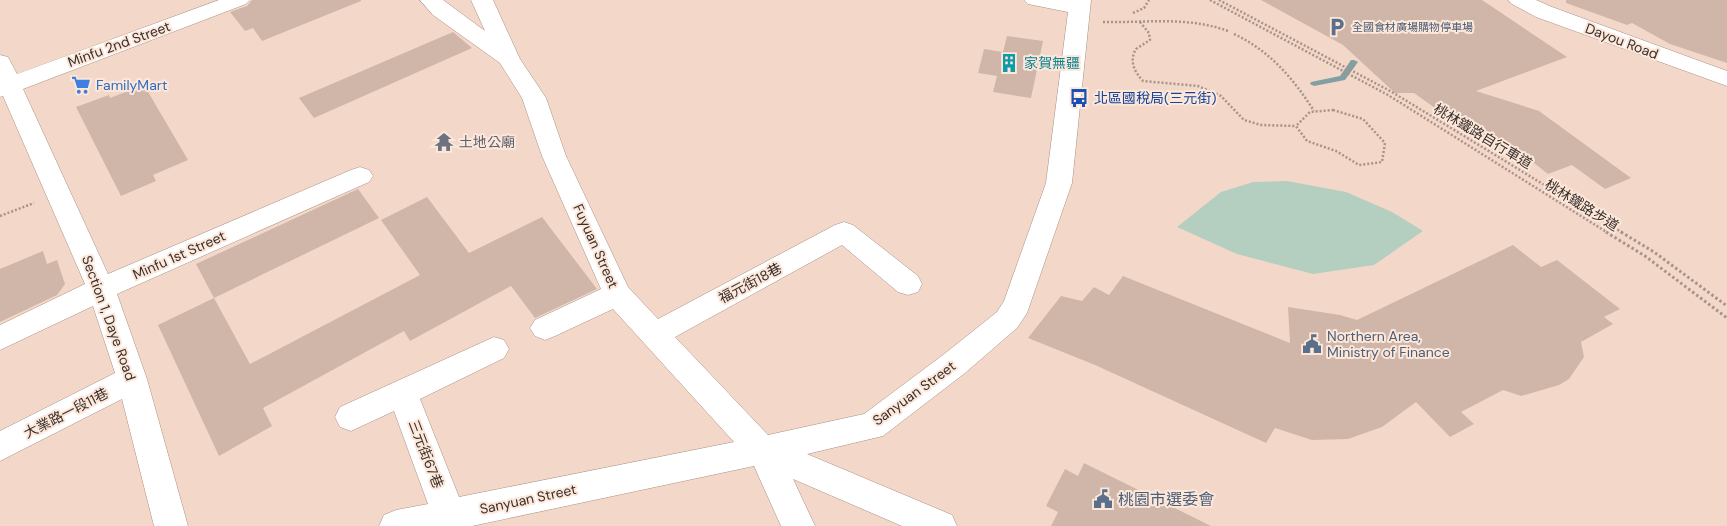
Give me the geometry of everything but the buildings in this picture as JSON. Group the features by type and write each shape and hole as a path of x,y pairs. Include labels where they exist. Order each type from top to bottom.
{"street":[{"name":"Minfu 2nd Street","path":"3,79 238,0"},
{"path":"436,5 476,0"},
{"name":"Fuyuan Street","path":"482,0 509,59 534,98 554,156 618,294 763,451"},
{"path":"1034,0 1080,4"},
{"name":"Dayou Road","path":"1519,0 1544,12 1727,79"},
{"name":"Dayou Road","path":"1536,0 1727,72"},
{"name":"Sanyuan Street","path":"396,526 763,451 872,426 954,364 1007,320 1017,305 1060,183 1080,4"},
{"name":"Fuyuan Street","path":"436,5 509,59"},
{"name":"Section 1, Daye Road","path":"3,79 58,193 101,289 132,379 171,526"},
{"name":"Minfu 1st Street","path":"0,338 101,289 360,176"},
{"name":"福元街18巷","path":"655,334 844,232 908,284"},
{"path":"545,328 618,294"},
{"path":"351,417 494,349"},
{"name":"大業路一段11巷","path":"0,447 132,379"},
{"name":"三元街67巷","path":"402,393 449,515"},
{"path":"763,451 798,526"},
{"path":"763,451 940,526"}],"path":[{"path":"1133,13 1144,8 1149,0"},
{"name":"桃林鐵路步道","path":"1210,0 1337,68 1364,80 1646,256 1727,318"},
{"name":"桃林鐵路自行車道","path":"1219,0 1340,65 1364,80 1392,92 1654,252 1727,306"},
{"path":"1099,21 1125,24 1177,20 1216,26 1228,31"},
{"path":"1140,22 1149,33 1150,40 1136,49 1132,62 1135,73 1143,82 1198,86 1221,96 1244,120 1261,125 1296,126 1310,112 1333,110 1363,119 1385,143 1382,162 1359,165 1336,152 1307,141 1296,126"},
{"path":"1234,34 1249,41 1272,57 1296,82 1314,112"},
{"path":"1337,68 1340,65"},
{"path":"0,216 58,193"}],"green space":[{"path":"1287,181 1346,192 1392,212 1423,231 1374,265 1313,274 1237,254 1177,227 1221,192 1253,182"}],"waterway":[{"path":"1314,84 1342,78 1354,62"}],"place":[{"name":"全國食材廣場購物停車場","path":"1337,27"},
{"name":"家賀無疆","path":"1009,63"},
{"name":"FamilyMart","path":"81,85"},
{"name":"北區國稅局(三元街)","path":"1079,98"},
{"name":"土地公廟","path":"444,142"},
{"name":"Northern Area, Ministry of Finance","path":"1312,344"},
{"name":"桃園市選委會","path":"1103,499"}]}
